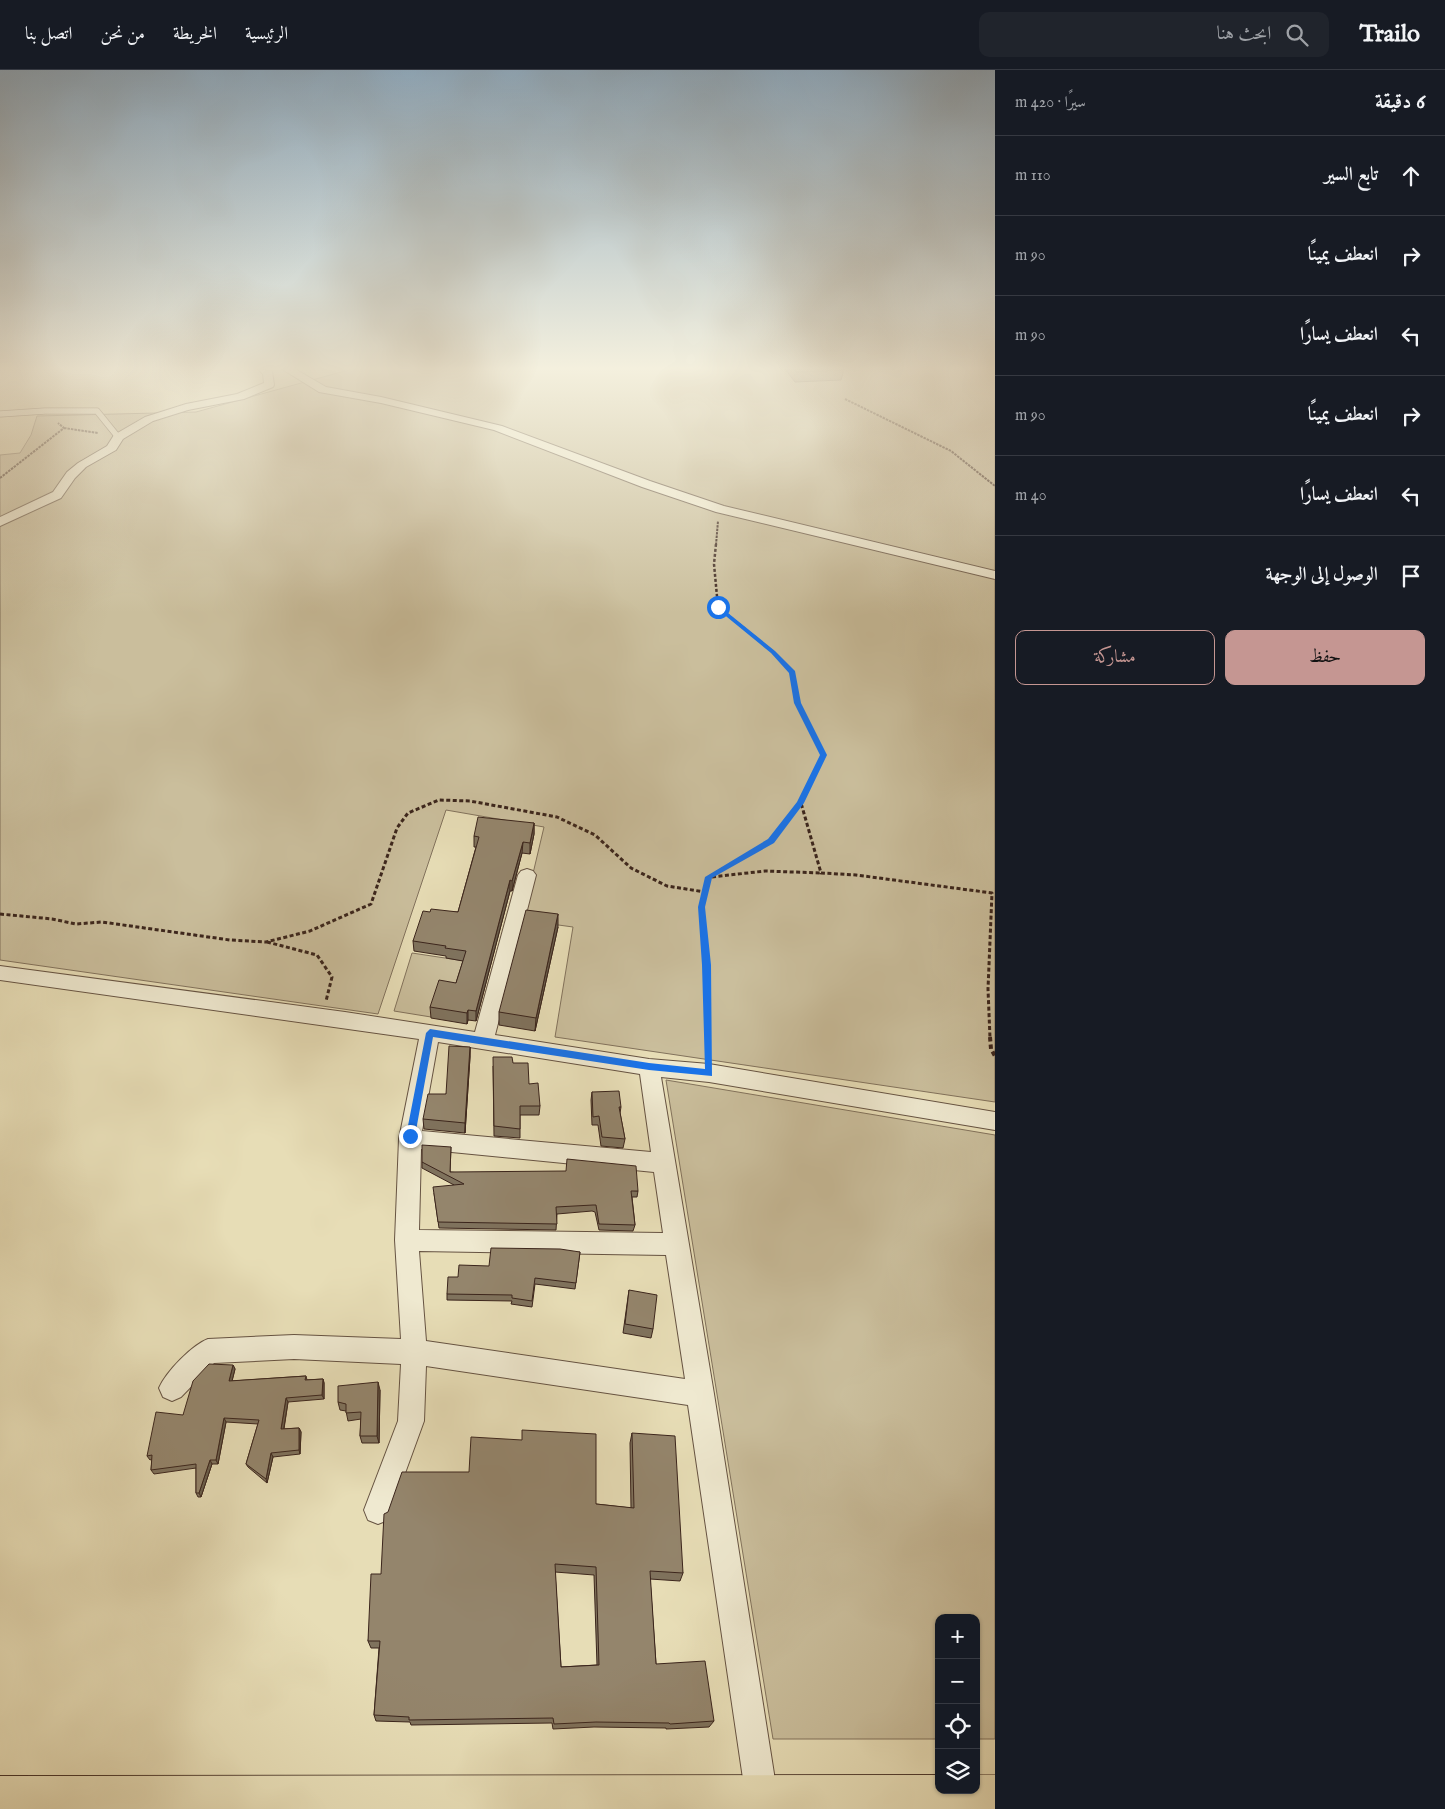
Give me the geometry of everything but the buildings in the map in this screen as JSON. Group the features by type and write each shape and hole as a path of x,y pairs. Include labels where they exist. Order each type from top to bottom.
{"main road":[{"path":"0,1799 763,1800 995,1798"}],"street":[{"path":"0,522 56,495 82,465 108,450"},
{"path":"557,450 646,484 720,509 781,526 995,575"},
{"path":"483,1041 527,875"},
{"path":"0,973 709,1073 995,1121"},
{"path":"378,1510 411,1421 414,1352 407,1240 410,1139 430,1033"},
{"path":"649,1066 763,1800"},
{"path":"410,1139 664,1163"},
{"path":"407,1240 677,1244"},
{"path":"172,1388 208,1351 294,1347 414,1352 701,1394"}],"path":[{"path":"0,478 16,462 36,450"},
{"path":"950,450 995,486"},
{"path":"709,1073 707,965 702,907 709,877 771,841 800,803 824,755 798,703 793,672 773,652 718,607 714,564 720,509"},
{"path":"266,942 310,931 371,904 397,828 408,813 440,800 470,801 557,817 595,835 631,868 667,886 705,892"},
{"path":"800,803 821,873"},
{"path":"709,877 764,871 821,873 856,875 906,884 993,893 988,989 991,1049 995,1056"},
{"path":"0,914 52,919 76,924 102,922 230,940 266,942 317,955 332,977 322,1017"}],"shaded area":[{"path":"22,450 995,450 995,1102 555,1037 573,927 522,920 544,827 446,810 378,1014 0,960 0,455 20,453"},
{"path":"412,953 478,963 431,1017 394,1011"},
{"path":"666,1080 995,1135 995,1739 980,1739 980,1614 935,1614 935,1739 773,1739"}],"route":[{"path":"410,1136 430,1033 649,1066 709,1073 707,965 702,907 709,877 771,841 800,803 824,755 798,703 793,672 773,652 718,607"}]}
